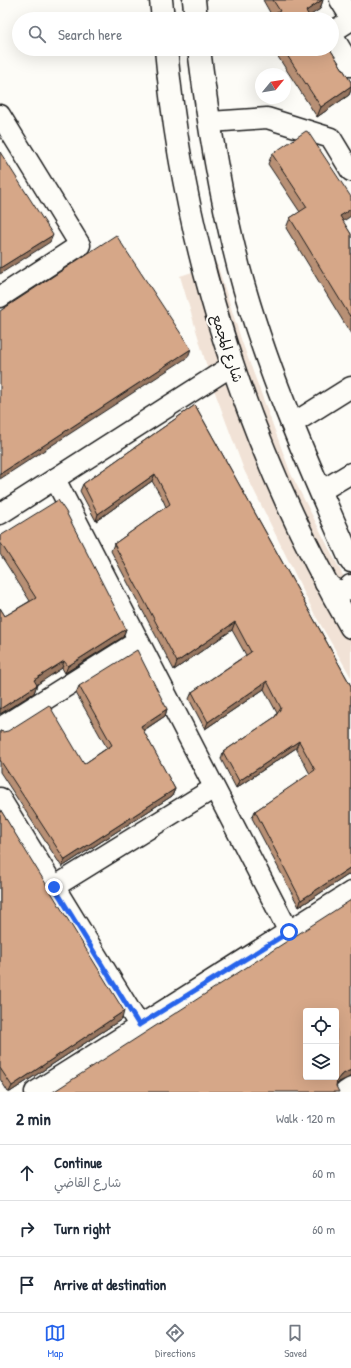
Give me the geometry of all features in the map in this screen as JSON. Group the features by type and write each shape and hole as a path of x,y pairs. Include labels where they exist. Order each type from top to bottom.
{"street":[{"path":"161,0 162,12"},
{"path":"194,0 195,12"},
{"path":"339,27 351,19 340,0"},
{"path":"339,46 351,66"},
{"name":"شارع المجمع","path":"167,56 172,105 188,198 201,254 232,365 282,494 312,557 351,627"},
{"path":"200,56 223,200 244,287 272,373 292,424 349,552"},
{"path":"0,115 80,245 0,297"},
{"path":"210,122 267,118 331,138 351,139"},
{"path":"331,138 351,170"},
{"path":"0,514 232,365"},
{"path":"292,424 351,387"},
{"path":"321,491 351,473"},
{"path":"55,479 289,932"},
{"path":"326,583 336,591 346,591 351,586"},
{"path":"0,728 138,640"},
{"path":"54,887 214,788"},
{"path":"0,798 139,1025"},
{"path":"35,1092 351,892"},
{"path":"345,1092 351,1088"}],"shaded area":[{"path":"217,264 242,342 291,474 351,591 351,677 315,615 244,470 213,387 180,276"}],"building":[{"path":"273,0 322,0 307,12 278,12 280,11"},
{"path":"288,56 334,56 351,82 351,86 321,107"},
{"path":"306,131 351,197 351,209 340,216 351,234 351,318 290,218 307,207 272,154"},
{"path":"0,152 53,235 0,268"},
{"path":"116,235 191,349 0,474 0,311"},
{"path":"195,405 351,686 351,867 301,900 255,811 315,770 299,741 239,781 223,752 275,717 281,708 267,681 208,722 192,692 251,652 235,622 177,662 114,544 170,504 155,474 98,514 83,484"},
{"path":"58,500 66,512 126,629 68,666 64,661 34,680 37,685 0,709 0,608 5,616 36,598 0,542 0,536"},
{"path":"137,650 167,709 141,726 175,789 65,860 0,760 0,731 8,731 49,705 84,764 112,745 79,686"},
{"path":"0,809 124,1011 12,1086 0,1068"},
{"path":"351,900 351,1070 339,1078 339,1008 303,1008 303,1080 337,1080 336,1086 339,1092 53,1092"}],"route":[{"path":"54,887 139,1025 289,932"}]}
